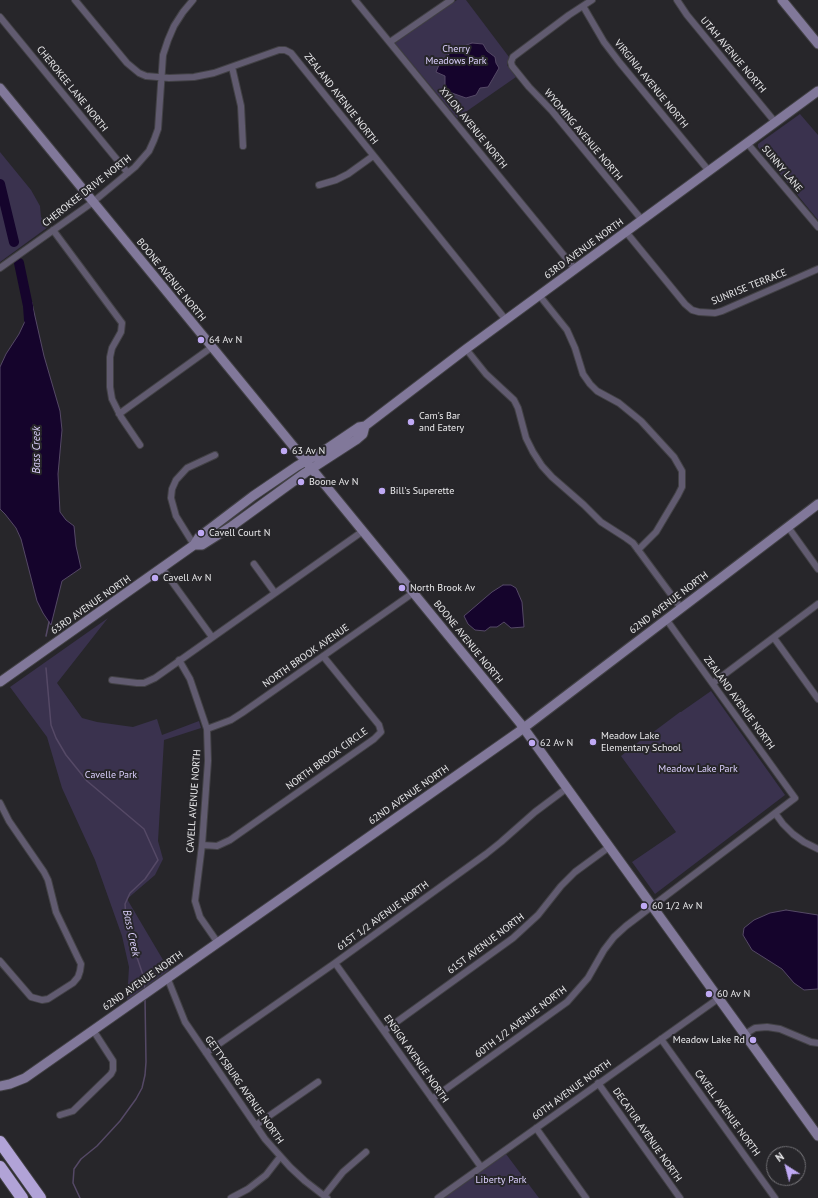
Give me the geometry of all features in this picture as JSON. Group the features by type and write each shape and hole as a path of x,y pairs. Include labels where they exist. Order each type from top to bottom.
{"highway":[{"path":"0,1142 40,1198"},
{"path":"0,1168 22,1198"}],"street":[{"name":"ZEALAND AVENUE NORTH","path":"75,0 132,69 146,76 161,78 200,76 232,67 279,50 285,50 291,53 506,320"},
{"name":"CHEROKEE DRIVE NORTH","path":"0,268 92,202 142,160 154,140 160,117 161,78 164,55 168,40 174,26 193,0"},
{"name":"XYLON AVENUE NORTH","path":"355,0 575,269"},
{"path":"390,42 451,0"},
{"path":"584,6 592,0"},
{"name":"UTAH AVENUE NORTH","path":"677,0 687,15 775,122"},
{"path":"782,0 818,44"},
{"name":"WYOMING AVENUE NORTH","path":"584,6 513,57 511,62 512,66 529,88 552,111 642,220"},
{"name":"VIRGINIA AVENUE NORTH","path":"584,6 604,42 709,171"},
{"name":"CHEROKEE LANE NORTH","path":"0,16 128,173"},
{"path":"232,67 241,106 243,146"},
{"name":"BOONE AVENUE NORTH","path":"0,88 524,728 818,1136"},
{"name":"63RD AVENUE NORTH","path":"0,682 194,545 199,537 253,496 359,427 365,426 466,349 818,91"},
{"name":"SUNNY LANE","path":"747,143 818,227"},
{"path":"319,185 336,180 348,174 373,156"},
{"path":"53,230 122,323 121,332 112,348 110,358 110,388 112,399 119,414 140,445"},
{"name":"SUNRISE TERRACE","path":"626,232 685,304 692,310 699,312 714,313 722,311 818,269"},
{"path":"539,296 567,330 575,348 583,374 590,384 619,403 641,421 674,457 682,471 682,487 678,495 656,532 649,541 638,550"},
{"path":"119,414 212,348"},
{"path":"466,349 486,374 514,400 518,408 526,438 542,466 601,522 626,538 638,550 681,608"},
{"name":"63RD AVENUE NORTH","path":"194,545 202,544 232,526 312,468 363,434 365,426"},
{"path":"194,545 178,519 173,507 171,498 172,489 176,480 188,468 215,455"},
{"name":"62ND AVENUE NORTH","path":"0,1086 25,1078 524,728 818,504"},
{"path":"788,527 818,569"},
{"path":"112,680 144,683 155,678 363,531"},
{"path":"254,564 275,593"},
{"path":"162,568 212,637"},
{"name":"NORTH BROOK AVENUE","path":"207,729 231,720 242,713 413,593"},
{"path":"713,683 818,604"},
{"name":"ZEALAND AVENUE NORTH","path":"666,619 795,798"},
{"path":"774,638 818,699"},
{"name":"NORTH BROOK CIRCLE","path":"202,845 217,846 230,840 374,739 381,732 379,725 323,656"},
{"name":"CAVELL AVENUE NORTH","path":"179,660 190,679 207,729 208,761 202,845 195,901 200,916 218,943"},
{"name":"61ST 1/2 AVENUE NORTH","path":"206,1053 335,963 486,854 535,812 567,788"},
{"name":"60TH 1/2 AVENUE NORTH","path":"432,1099 567,1002 588,978 604,950 614,937 626,926 795,798"},
{"path":"0,803 9,821 44,872 48,880 56,912 81,964 78,977 73,983 48,999 36,1000 26,993 0,961"},
{"path":"775,813 793,834 804,842 818,849"},
{"name":"61ST AVENUE NORTH","path":"384,1030 513,938 538,915 561,886 575,872 609,847"},
{"name":"ENSIGN AVENUE NORTH","path":"335,963 481,1167"},
{"name":"GETTYSBURG AVENUE NORTH","path":"167,978 185,1022 256,1125 280,1157 305,1181 326,1197"},
{"name":"60TH AVENUE NORTH","path":"438,1198 719,998"},
{"path":"745,1034 755,1028 767,1027 780,1029 811,1042 818,1043"},
{"path":"60,1115 73,1111 111,1074 113,1070 113,1061 93,1030"},
{"name":"CAVELL AVENUE NORTH","path":"662,1039 775,1198"},
{"path":"256,1125 318,1082"},
{"name":"DECATUR AVENUE NORTH","path":"598,1083 680,1198"},
{"path":"536,1128 586,1198"},
{"path":"326,1197 343,1172 366,1152"},
{"path":"231,1198 248,1189 266,1175 280,1157"}],"green space":[{"name":"Cherry Meadows Park","path":"457,0 466,0 509,57 507,65 516,77 457,118 395,43"},
{"path":"800,114 818,135 818,220 758,147 758,144"},
{"path":"0,152 31,190 40,206 41,217 48,227 0,262"},
{"name":"Cavelle Park","path":"108,618 57,683 82,718 97,722 133,727 157,719 162,735 199,721 201,728 164,740 158,841 163,859 155,875 127,899 169,970 127,1000 129,967 122,936 95,860 62,788 47,737 10,687"},
{"name":"Meadow Lake Park","path":"711,691 785,795 655,894 632,862 676,832 621,756 651,732 652,733"},
{"name":"Liberty Park","path":"506,1154 539,1198 444,1198"}],"water":[{"path":"472,43 483,44 487,51 495,57 499,68 488,87 480,88 476,95 466,98 449,92 445,85 445,76 436,72 441,60 456,49"},
{"path":"32,303 44,356 60,411 62,430 58,474 60,512 66,520 74,526 76,546 81,568 62,581 51,625 37,601 21,539 16,528 0,509 0,367 27,317 28,306"},
{"path":"503,585 511,585 516,588 522,602 524,627 511,628 504,622 497,627 490,627 485,631 475,630 468,624 464,616 492,592"},
{"path":"786,910 818,915 818,989 804,990 794,983 782,969 752,950 743,935 744,928 754,920 770,913"}],"waterway":[{"name":"Bass Creek","path":"0,184 14,242"},
{"name":"Bass Creek","path":"19,263 28,306 29,320"},
{"name":"Bass Creek","path":"46,636 49,622"},
{"name":"Bass Creek","path":"46,668 51,725 56,738 66,755 87,781 144,829 158,860 145,879 130,893 125,904 130,937 143,975 145,990"},
{"name":"Bass Creek","path":"80,1198 73,1183 74,1169 81,1159 97,1146 120,1121 142,1088 146,1062 145,998"}],"place":[{"name":"64 Av N","path":"201,340"},
{"name":"Cam's Bar and Eatery","path":"411,422"},
{"name":"63 Av N","path":"284,451"},
{"name":"Boone Av N","path":"301,482"},
{"name":"Bill's Superette","path":"382,491"},
{"name":"Cavell Court N","path":"201,533"},
{"name":"Cavell Av N","path":"155,578"},
{"name":"North Brook Av","path":"402,588"},
{"name":"Meadow Lake Elementary School","path":"593,742"},
{"name":"62 Av N","path":"532,743"},
{"name":"60 1/2 Av N","path":"644,906"},
{"name":"60 Av N","path":"709,994"},
{"name":"Meadow Lake Rd","path":"753,1040"}]}
